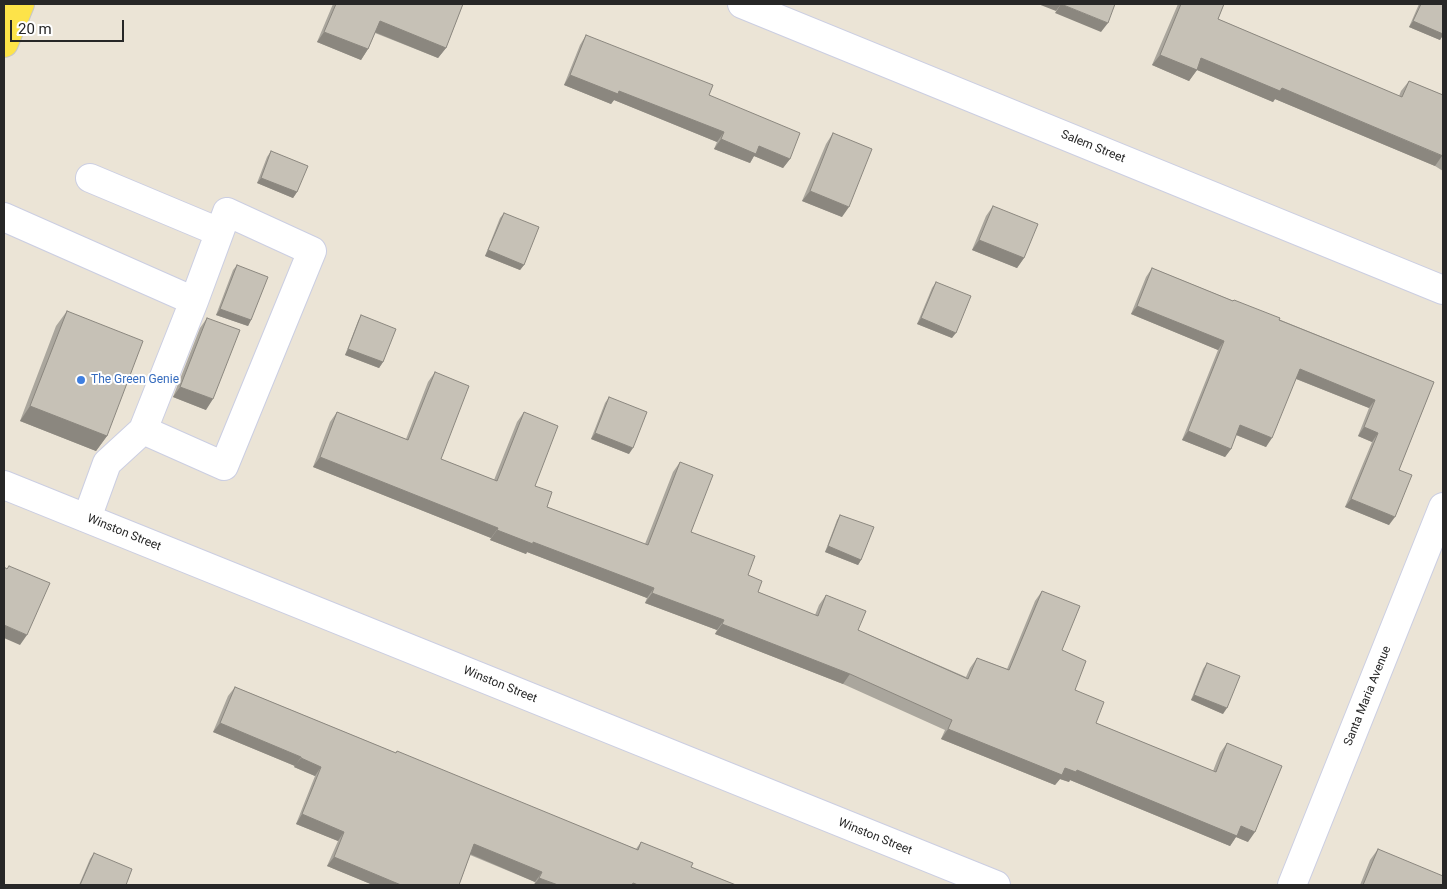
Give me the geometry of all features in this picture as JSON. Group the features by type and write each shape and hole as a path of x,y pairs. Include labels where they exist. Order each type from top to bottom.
{"main road":[{"path":"4,43 20,4"}],"street":[{"name":"Salem Street","path":"742,4 1443,290"},
{"path":"90,178 220,232"},
{"path":"87,518 107,462 143,430 227,212 312,251 224,466 143,430"},
{"path":"4,217 194,301"},
{"name":"Winston Street","path":"4,485 996,885"},
{"name":"Santa Maria Avenue","path":"1292,885 1443,507"}],"building":[{"path":"336,4 463,4 446,48 380,21 368,49 324,32"},
{"path":"1061,4 1115,4 1108,23"},
{"path":"1181,4 1224,4 1218,19 1402,97 1409,81 1443,95 1443,156 1282,88 1280,91 1201,58 1197,70 1160,55"},
{"path":"1421,4 1443,4 1443,34 1413,21"},
{"path":"586,35 713,85 709,95 800,133 790,159 759,146 756,154 721,139 724,132 619,91 618,94 570,75"},
{"path":"833,133 872,149 849,207 810,191"},
{"path":"271,151 308,166 297,192 261,178"},
{"path":"993,206 1038,224 1024,258 979,240"},
{"path":"504,213 539,227 524,265 488,250"},
{"path":"237,265 268,277 251,320 220,309"},
{"path":"1152,268 1280,318 1279,320 1434,382 1399,470 1412,475 1395,517 1351,499 1378,433 1364,427 1375,400 1300,369 1272,438 1240,425 1231,449 1188,431 1224,341 1137,306"},
{"path":"936,282 971,296 956,333 921,318"},
{"path":"67,311 143,341 107,436 30,406"},
{"path":"361,315 396,329 383,362 348,349"},
{"path":"207,318 240,330 213,399 180,387"},
{"path":"435,372 469,386 441,459 497,481 524,412 558,426 535,486 552,492 547,507 648,545 680,462 713,475 691,532 755,556 748,575 762,581 758,592 818,616 826,595 866,611 858,630 968,679 977,658 1009,670 1042,591 1080,606 1062,650 1086,661 1075,690 1104,702 1096,723 1216,772 1227,743 1282,766 1255,832 1241,826 1237,836 1077,770 1076,772 1065,768 1062,775 948,729 952,720 850,674 722,624 724,620 652,593 654,588 497,530 498,528 320,457 337,412 408,440"},
{"path":"609,397 647,412 633,448 595,433"},
{"path":"840,515 874,527 861,560 828,546"},
{"path":"9,566 50,583 27,635 4,625 4,567 7,569"},
{"path":"1207,663 1240,676 1227,708 1194,695"},
{"path":"235,687 638,850 641,842 693,863 691,867 736,885 638,885 633,883 632,885 558,885 539,878 542,872 474,844 459,885 401,885 334,857 344,832 302,814 321,767 220,723"},
{"path":"1378,849 1443,876 1443,885 1363,885"},
{"path":"94,853 132,869 126,885 80,885"}],"place":[{"name":"The Green Genie","path":"81,380"}]}
